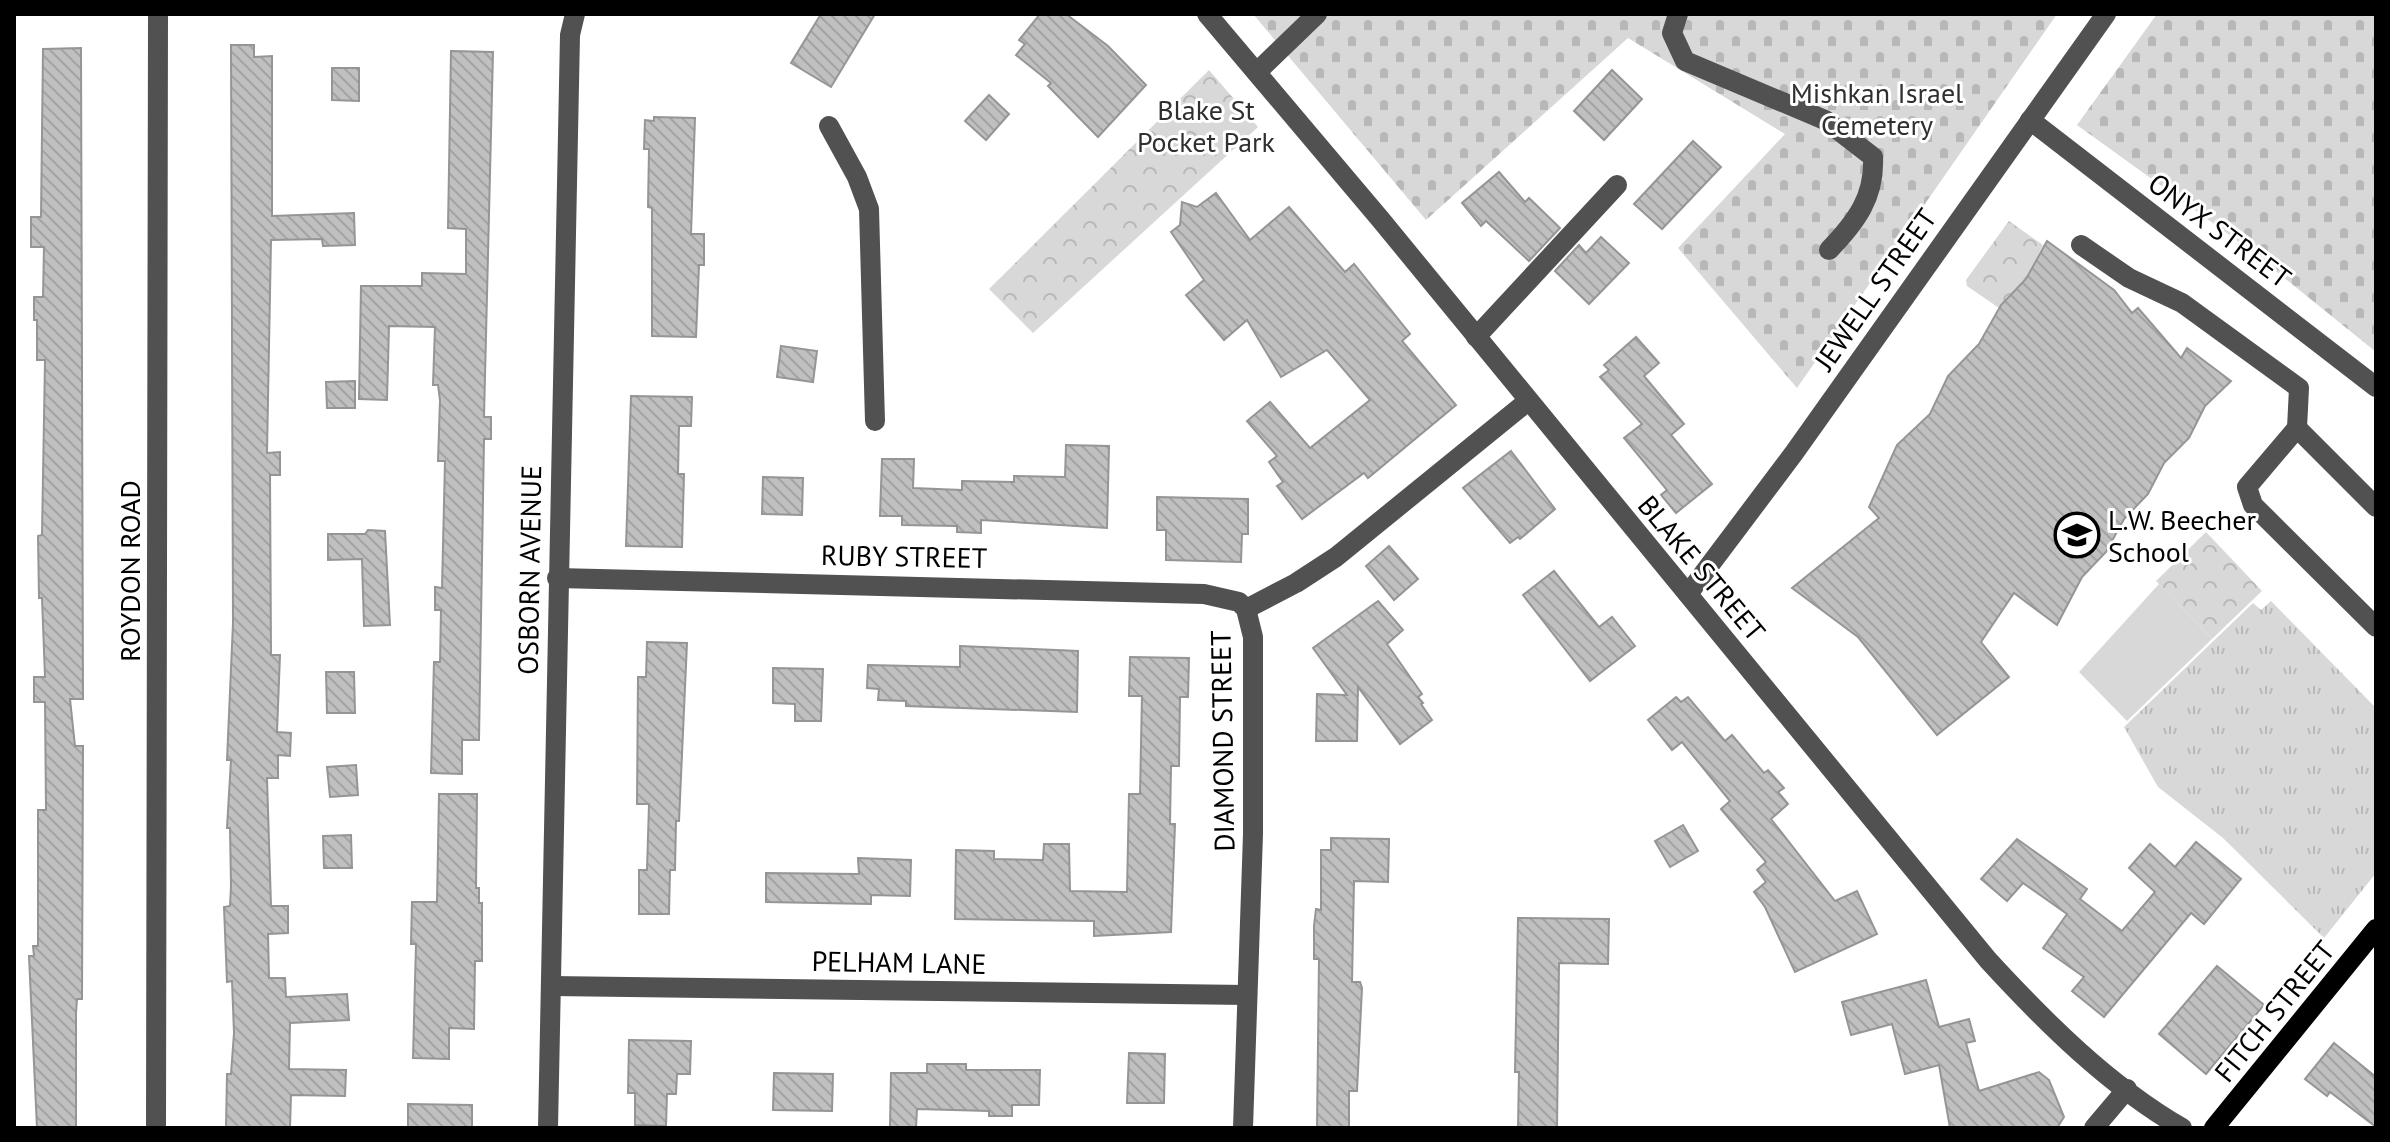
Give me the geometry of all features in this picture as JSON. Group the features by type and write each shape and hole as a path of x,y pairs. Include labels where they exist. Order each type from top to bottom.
{"main road":[{"name":"FITCH STREET","path":"2214,1128 2376,929"}],"street":[{"name":"ROYDON ROAD","path":"156,1128 158,14"},
{"name":"OSBORN AVENUE","path":"548,1128 570,35 575,14"},
{"name":"BLAKE STREET","path":"1207,14 1988,960 2055,1029 2127,1089 2182,1128"},
{"path":"1257,72 1317,14"},
{"path":"1678,14 1672,33 1685,61 1825,120 1873,157 1874,182 1856,221 1829,250"},
{"name":"JEWELL STREET","path":"1688,594 1794,453 2106,14"},
{"name":"ONYX STREET","path":"2030,120 2376,387"},
{"path":"829,126 869,209 875,421"},
{"path":"1476,337 1617,185"},
{"path":"2081,245 2129,278 2182,303 2299,388 2297,428 2247,487 2253,505 2376,627"},
{"name":"DIAMOND STREET","path":"1243,1128 1253,834 1253,637 1246,609 1336,557 1528,401"},
{"path":"2297,428 2376,507"},
{"name":"RUBY STREET","path":"557,578 1204,594 1225,597 1246,609"},
{"name":"PELHAM LANE","path":"551,986 1247,995"},
{"path":"2094,1128 2127,1089"}],"green space":[{"name":"Mishkan Israel Cemetery","path":"1253,14 2057,14 1797,388 1678,248 1785,134 1628,38 1426,220"},
{"path":"2157,14 2376,14 2376,352 2246,247 2077,125"},
{"name":"Blake St Pocket Park","path":"1209,70 1258,127 1033,333 989,289"},
{"path":"2009,221 2043,245 2024,282 1999,308 1967,286 1966,280"},
{"path":"2206,532 2262,591 2212,639 2156,581"},
{"path":"2159,584 2212,639 2127,721 2079,672"},
{"path":"2271,601 2376,708 2376,873 2324,938 2223,838 2158,787 2124,727 2253,603 2261,610"}],"building":[{"path":"821,14 875,14 831,87 791,63"},
{"path":"1040,14 1066,14 1108,46 1146,85 1098,137 1048,86 1051,83 1016,55 1025,44 1019,40"},
{"path":"231,45 254,45 254,57 272,56 272,216 354,213 355,245 323,246 322,239 271,240 267,453 280,452 280,475 270,475 271,655 280,655 277,732 291,733 290,756 278,755 278,778 267,778 271,906 288,906 288,933 268,934 269,978 285,978 286,997 347,994 349,1020 290,1023 289,1069 346,1070 345,1096 291,1095 290,1128 226,1128 227,1074 231,1074 234,1033 232,981 227,982 224,907 230,906 231,886 230,828 227,828 231,760 227,760 233,623"},
{"path":"81,48 83,699 70,699 75,746 83,746 82,999 77,999 76,1013 76,1128 37,1128 29,956 34,956 33,946 38,946 38,810 46,810 45,702 34,702 34,677 45,677 38,536 42,535 45,360 37,360 37,320 34,320 34,297 43,297 44,247 31,247 31,217 41,217 43,49"},
{"path":"451,51 493,52 484,417 491,417 491,439 484,439 479,740 462,740 462,774 431,773 434,662 440,662 441,610 435,610 435,587 442,588 445,461 438,461 440,400 438,385 433,385 435,327 389,326 387,400 359,399 361,286 422,286 422,273 466,274 466,229 448,228"},
{"path":"332,68 359,68 359,101 332,100"},
{"path":"1612,70 1642,99 1604,140 1574,111"},
{"path":"989,95 1009,114 986,140 965,121"},
{"path":"654,117 695,118 691,234 704,234 704,265 699,265 696,337 652,336 652,208 648,207 649,149 644,149 645,120 654,121"},
{"path":"1693,141 1721,167 1662,229 1634,204"},
{"path":"1499,172 1525,202 1529,198 1560,228 1529,261 1486,221 1481,226 1462,203"},
{"path":"1216,193 1250,240 1289,207 1345,272 1354,264 1410,334 1402,341 1456,405 1368,478 1364,473 1302,519 1277,486 1283,482 1269,462 1277,456 1247,421 1270,402 1310,448 1370,400 1327,350 1281,377 1247,320 1224,340 1186,295 1204,280 1171,232 1180,225 1182,202 1197,207"},
{"path":"1601,237 1629,263 1589,304 1555,271 1579,245 1586,253"},
{"path":"2047,241 2114,290 2132,313 2138,308 2181,358 2187,348 2231,381 2205,406 2189,438 2164,463 2148,494 2124,519 2106,552 2082,577 2057,625 2014,593 1981,642 2009,677 1937,735 1858,637 1792,588 1879,518 1869,507 1897,445 1930,414 1948,376 1979,344 2001,305 2026,279"},
{"path":"1636,337 1659,363 1644,376 1684,424 1671,435 1712,484 1676,513 1661,495 1667,490 1624,438 1642,424 1600,377 1609,370 1604,365"},
{"path":"781,346 817,351 813,382 777,377"},
{"path":"355,381 355,408 327,408 326,382"},
{"path":"631,396 692,397 691,426 679,426 678,474 684,474 682,547 626,546"},
{"path":"1066,445 1109,446 1107,528 981,520 981,533 957,532 957,526 902,525 902,516 880,516 882,459 914,459 913,488 962,490 962,481 1014,482 1014,476 1065,477"},
{"path":"1511,451 1555,509 1520,539 1518,537 1510,543 1463,488"},
{"path":"763,477 803,478 802,515 762,514"},
{"path":"1157,497 1248,499 1248,534 1242,534 1241,562 1166,560 1166,530 1157,530"},
{"path":"368,530 385,531 390,625 364,626 362,559 328,560 328,534 365,534"},
{"path":"1389,546 1418,579 1394,600 1366,566"},
{"path":"1554,571 1599,627 1612,617 1635,646 1590,681 1523,595"},
{"path":"1378,601 1403,630 1387,644 1422,694 1418,697 1432,720 1400,744 1358,687 1357,741 1316,741 1317,694 1347,695 1313,648"},
{"path":"647,642 687,643 679,821 676,821 675,870 670,870 669,914 639,914 639,870 647,870 649,804 637,804 638,677 646,677"},
{"path":"960,646 1078,651 1077,712 906,706 906,701 878,700 879,689 867,688 868,665 960,667"},
{"path":"1130,657 1189,658 1188,697 1180,697 1179,766 1171,766 1170,824 1175,824 1171,932 1094,936 1094,921 955,919 956,850 994,851 994,859 1043,860 1044,844 1069,844 1070,891 1127,892 1129,794 1140,794 1142,696 1129,696"},
{"path":"773,668 823,669 821,721 795,721 795,704 773,703"},
{"path":"326,672 354,672 355,713 327,713"},
{"path":"1676,697 1681,702 1688,697 1725,741 1732,735 1764,773 1768,770 1784,788 1778,792 1788,804 1771,819 1835,901 1857,891 1877,934 1795,972 1765,907 1754,892 1766,882 1757,870 1766,862 1721,809 1730,801 1682,742 1672,750 1648,720"},
{"path":"356,765 358,795 330,797 327,767"},
{"path":"439,794 477,794 476,888 479,888 479,903 482,903 482,961 475,961 474,1029 449,1028 449,1059 413,1058 416,944 411,944 412,902 437,902"},
{"path":"1683,825 1698,851 1670,867 1655,841"},
{"path":"351,835 352,868 324,868 323,836"},
{"path":"1331,838 1389,839 1388,882 1354,881 1352,982 1360,982 1362,988 1357,1091 1349,1091 1349,1128 1317,1128 1319,959 1314,959 1314,926 1316,909 1321,910 1321,850 1331,850"},
{"path":"2017,839 2087,889 2080,899 2122,931 2155,892 2129,868 2150,844 2175,867 2196,842 2241,879 2204,924 2191,913 2104,1017 2072,991 2084,977 2043,948 2067,914 2023,883 2007,901 1981,879"},
{"path":"858,858 911,860 910,896 871,895 871,904 766,902 766,873 859,874"},
{"path":"1518,918 1609,919 1608,964 1559,963 1557,1128 1518,1128 1519,1072 1515,1072"},
{"path":"2217,966 2264,1005 2206,1074 2159,1034"},
{"path":"1926,980 1939,1027 1969,1019 1975,1041 1966,1043 1979,1091 2039,1072 2049,1080 2064,1117 2057,1128 1950,1128 1939,1065 1905,1074 1892,1024 1851,1035 1842,1002"},
{"path":"629,1040 691,1041 690,1074 677,1074 676,1094 667,1094 666,1126 635,1125 635,1093 628,1093"},
{"path":"2334,1043 2376,1077 2376,1127 2330,1092 2327,1096 2305,1079"},
{"path":"1129,1053 1165,1054 1164,1103 1127,1103"},
{"path":"927,1064 966,1064 966,1070 1040,1070 1039,1105 1012,1105 1012,1116 989,1116 989,1111 917,1109 916,1128 890,1128 891,1073 927,1073"},
{"path":"774,1073 833,1074 832,1111 773,1110"},
{"path":"408,1104 472,1105 472,1128 408,1128"}],"place":[{"name":"L.W. Beecher School","path":"2077,535"}]}
